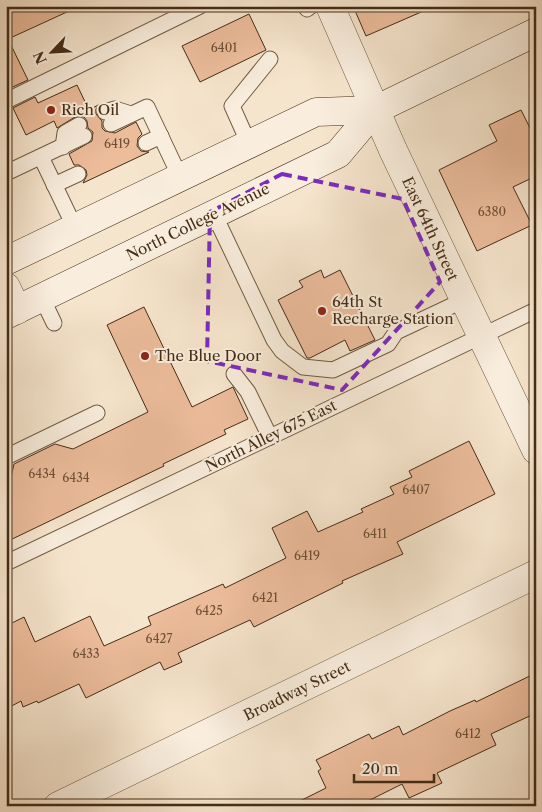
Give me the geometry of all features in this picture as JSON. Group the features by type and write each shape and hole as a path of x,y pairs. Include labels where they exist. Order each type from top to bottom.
{"street":[{"name":"East 64th Street","path":"316,7 375,110 480,336 536,450"},
{"name":"North College Avenue","path":"6,261 316,112 375,110 536,32"},
{"name":"North College Avenue","path":"10,304 42,298 338,154 375,110"},
{"name":"Broadway Street","path":"58,806 536,574"}],"lane":[{"path":"6,100 200,6"},
{"path":"249,144 232,106 270,59"},
{"path":"108,118 131,114 147,107 180,177"},
{"path":"6,173 62,146 82,131"},
{"path":"146,142 161,136"},
{"path":"41,156 75,228"},
{"path":"54,185 78,174"},
{"path":"214,214 274,340 282,351 303,367 333,370 388,344 396,332 464,300"},
{"path":"42,298 54,323"},
{"name":"North Alley 675 East","path":"6,563 536,310"},
{"path":"234,374 248,392 270,437"},
{"path":"6,457 97,413"}],"highlighted area":[{"path":"282,174 403,199 440,282 342,390 207,361 210,212"}],"building":[{"path":"6,6 80,6 8,39 28,80 6,90"},
{"path":"353,6 435,6 366,36"},
{"path":"249,14 266,50 200,82 182,46"},
{"path":"77,85 89,110 100,104 96,109 96,114 102,121 102,128 105,131 115,133 136,122 142,134 138,138 137,146 141,151 149,152 83,183 87,175 86,170 79,165 74,165 69,154 92,141 93,132 88,128 84,117 75,117 57,128 54,121 26,135 13,108 35,97 38,103"},
{"path":"521,110 536,140 536,176 513,187 532,225 477,251 439,170 497,141 489,125"},
{"name":"64th St Recharge Station","path":"321,270 324,278 340,270 375,340 350,351 345,340 307,358 278,300 303,287 299,281"},
{"path":"144,307 192,407 233,387 248,419 224,430 226,434 163,464 164,466 6,542 6,481 11,478 14,464 55,444 73,449 148,412 107,325"},
{"path":"469,441 495,494 397,542 403,554 342,581 343,583 254,627 250,620 178,653 182,662 164,670 160,662 86,698 79,684 38,703 37,701 23,707 21,701 6,709 6,626 24,617 35,642 90,616 104,646 151,625 148,617 223,584 225,588 286,558 272,528 307,511 318,532 363,512 361,509 394,494 390,487 412,477 409,471"},
{"path":"536,673 536,713 491,734 496,745 437,773 442,783 409,798 402,784 358,806 290,806 326,788 318,771 321,769 316,760 369,734 372,739 399,726 403,735 450,711 475,700 476,702"}],"place":[{"name":"Rich Oil","path":"51,110"},
{"name":"64th St Recharge Station","path":"322,311"},
{"name":"The Blue Door","path":"145,356"}]}
